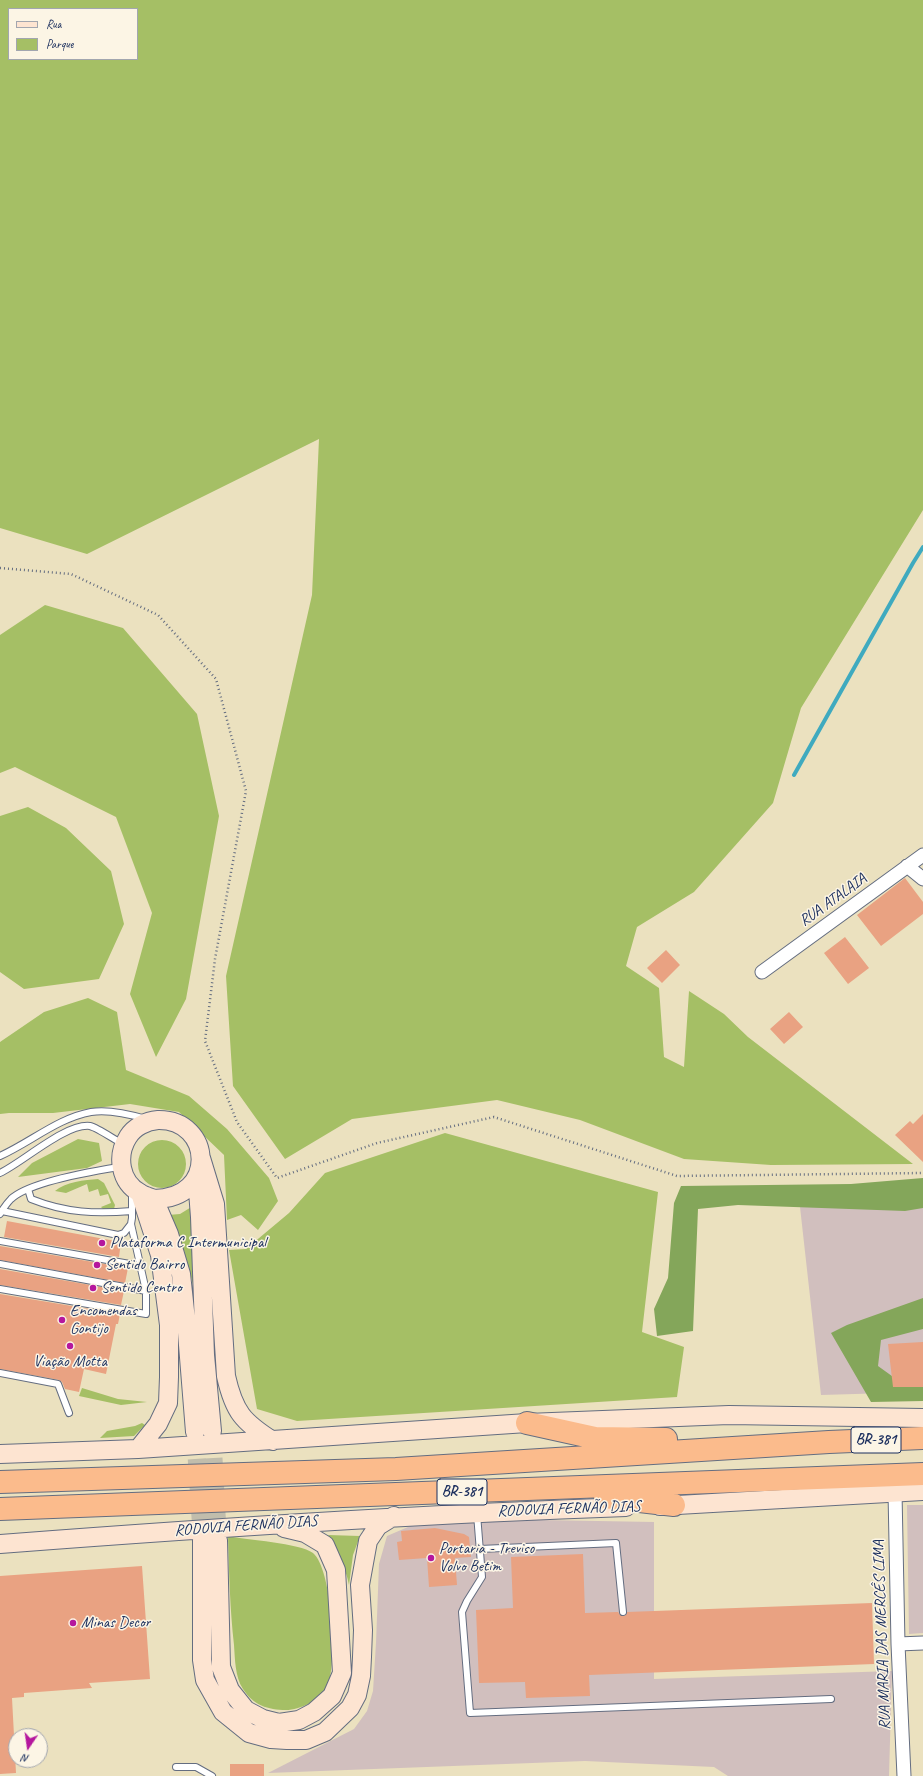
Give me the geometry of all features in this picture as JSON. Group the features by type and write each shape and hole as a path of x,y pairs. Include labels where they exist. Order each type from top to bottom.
{"highway":[{"path":"527,1423 595,1438 835,1442"},
{"name":"BR-381","path":"0,1482 396,1469 923,1438"},
{"name":"RODOVIA FERNÃO DIAS","path":"0,1509 923,1474"},
{"path":"532,1489 674,1505"}],"main road":[{"path":"196,1178 200,1217 205,1355 204,1432 186,1320 181,1274 170,1234 142,1193 124,1174 121,1167 124,1144 136,1129 144,1123 153,1120 166,1120 179,1124 190,1132 197,1143 215,1204 226,1376 230,1393 234,1405 242,1417 253,1428 273,1441"},
{"path":"142,1193 167,1199 179,1195 189,1188 196,1178 200,1167 201,1156"},
{"path":"138,1449 158,1424 168,1403 169,1363 168,1325 160,1255 142,1193"},
{"name":"BR-381","path":"0,1454 138,1449 527,1423 729,1415 923,1418"},
{"name":"RODOVIA FERNÃO DIAS","path":"0,1544 395,1516 674,1505 923,1491"},
{"path":"268,1524 305,1532 325,1545 336,1570 342,1673 332,1696 314,1712 299,1720 279,1723 263,1719 246,1710 230,1690 221,1667 210,1540 201,1654 205,1680 223,1712 249,1733 271,1740 306,1740 325,1732 350,1708 357,1695 361,1676 363,1630 360,1585 368,1541 378,1526 395,1516"}],"street":[{"name":"RUA ATALAIA","path":"762,972 923,855"},
{"path":"907,866 923,879"},
{"name":"RUA MARIA DAS MERCÊS LIMA","path":"895,1492 898,1644 904,1776"},
{"path":"898,1644 923,1643"}],"lane":[{"path":"0,1156 17,1148 61,1122 92,1112 124,1113 153,1120"},
{"path":"0,1173 64,1133 75,1128 91,1126 124,1144"},
{"path":"121,1167 84,1173 28,1189 12,1198 1,1213 118,1234 124,1233 131,1224"},
{"path":"0,1179 10,1168"},
{"path":"28,1189 31,1199 53,1208 105,1214 132,1211"},
{"path":"0,1288 146,1314 146,1291 131,1224 132,1211 142,1193"},
{"path":"0,1241 141,1266"},
{"path":"0,1264 146,1291"},
{"path":"0,1373 58,1384 69,1413"},
{"path":"477,1512 482,1577 462,1612 470,1713 831,1699"},
{"path":"480,1549 616,1543 623,1612"},
{"path":"176,1767 196,1767 212,1776"}],"path":[{"path":"0,568 71,574 158,615 216,678 246,791 214,959 205,1041 237,1122 278,1178 377,1142 494,1117 677,1176 923,1173"}],"shaded area":[{"path":"923,1189 923,1392 821,1395 799,1198"},
{"path":"907,1505 923,1505 923,1633 909,1634"},
{"path":"429,1518 654,1522 654,1679 892,1671 889,1776 728,1776 714,1767 585,1761 268,1773 354,1729 367,1711 373,1691 379,1564 387,1536"}],"green space":[{"path":"0,0 923,0 923,510 801,708 773,803 694,892 637,927 626,966 659,988 664,1057 684,1067 689,991 724,1014 748,1037 913,1164 771,1165 684,1159 580,1120 497,1100 352,1119 285,1159 233,1086 226,976 312,595 319,439 87,554 0,528"},
{"path":"45,605 123,628 197,714 219,816 186,999 156,1057 130,994 152,913 116,817 15,767 0,773 0,635"},
{"path":"28,807 66,828 111,871 124,924 99,979 24,989 0,972 0,816"},
{"path":"88,998 117,1012 126,1070 189,1096 227,1129 269,1178 278,1201 258,1230 241,1215 227,1220 224,1155 179,1112 130,1104 53,1113 0,1114 0,1042 44,1012"},
{"path":"445,1133 658,1192 642,1332 684,1347 677,1397 297,1421 257,1409 229,1250 246,1249 289,1213 325,1173"},
{"path":"78,1139 99,1143 102,1161 87,1168 18,1177 32,1163"},
{"path":"162,1140 171,1142 179,1147 184,1155 186,1164 184,1173 179,1181 171,1186 162,1188 153,1186 145,1181 140,1173 138,1164 140,1155 145,1147 153,1142"},
{"path":"923,1178 923,1208 905,1211 738,1205 698,1209 693,1331 657,1336 654,1309 668,1278 674,1203 681,1186 851,1184"},
{"path":"98,1179 104,1183 115,1205 114,1209 104,1210 101,1207 111,1203 108,1194 100,1196 98,1189 89,1192 87,1184 66,1193 55,1191 64,1185"},
{"path":"193,1206 194,1288 184,1251 168,1215 180,1214"},
{"path":"923,1298 923,1329 881,1340 878,1366 903,1384 923,1385 923,1401 871,1402 831,1333 847,1325"},
{"path":"82,1388 118,1399 147,1402 121,1405 79,1396"},
{"path":"142,1423 145,1425 134,1436 100,1438 107,1431 135,1426"},
{"path":"328,1535 360,1536 353,1555 349,1585 341,1559"},
{"path":"228,1536 297,1547 313,1553 320,1562 329,1597 332,1660 327,1688 320,1696 309,1704 291,1710 267,1708 251,1699 240,1684 236,1668 233,1631"}],"building":[{"path":"905,878 923,902 923,914 881,946 857,915"},
{"path":"845,937 869,968 848,984 824,953"},
{"path":"666,950 680,965 662,983 647,968"},
{"path":"789,1012 803,1027 784,1044 770,1029"},
{"path":"923,1114 923,1162 895,1135 910,1121 913,1124"},
{"path":"7,1221 121,1242 119,1257 4,1237"},
{"path":"0,1246 128,1268 125,1283 0,1260"},
{"path":"0,1269 124,1291 121,1305 0,1285"},
{"path":"0,1294 120,1314 118,1324 116,1324 106,1374 84,1369 79,1392 65,1389 62,1382 59,1380 0,1369"},
{"path":"923,1342 923,1387 893,1387 888,1344"},
{"name":"Portaria - Treviso Volvo Betim","path":"435,1528 464,1534 469,1537 471,1557 455,1558 457,1585 429,1587 427,1558 399,1560 397,1542 402,1541 401,1531"},
{"path":"583,1554 585,1613 618,1612 623,1616 626,1615 627,1612 872,1603 874,1664 589,1675 590,1696 526,1698 525,1682 479,1683 476,1610 513,1608 511,1557"},
{"name":"Minas Decor","path":"142,1566 150,1679 89,1683 92,1688 24,1693 24,1697 12,1698 14,1728 8,1728 8,1768 16,1768 16,1773 0,1774 0,1576"},
{"path":"230,1764 264,1764 264,1776 230,1776"}],"waterway":[{"path":"794,775 923,547"}],"tunnel":[{"path":"212,1431 218,1540"},
{"path":"195,1432 202,1540"}],"place":[{"name":"Plataforma C Intermunicipal","path":"102,1243"},
{"name":"Sentido Bairro","path":"97,1265"},
{"name":"Sentido Centro","path":"93,1288"},
{"name":"Encomendas Gontijo","path":"62,1320"},
{"name":"Viação Motta","path":"70,1346"},
{"name":"Portaria - Treviso Volvo Betim","path":"431,1558"},
{"name":"Minas Decor","path":"73,1623"}]}
